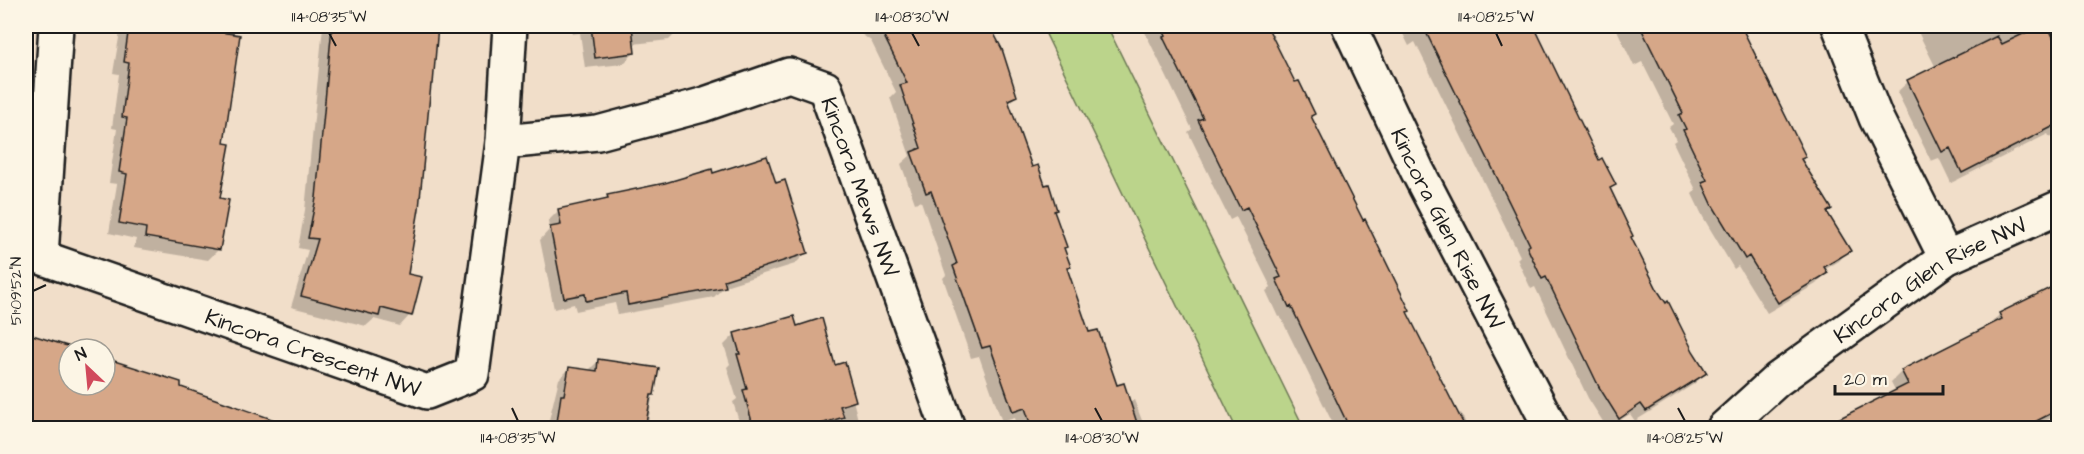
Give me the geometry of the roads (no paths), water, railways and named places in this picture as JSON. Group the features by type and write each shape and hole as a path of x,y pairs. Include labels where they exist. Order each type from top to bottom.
{"street":[{"path":"33,254 56,26"},
{"name":"Kincora Crescent NW","path":"33,254 427,392 472,374 503,142 510,26"},
{"name":"Kincora Glen Rise NW","path":"1349,26 1417,170 1551,429"},
{"path":"1839,26 1876,118 1946,258"},
{"name":"Kincora Mews NW","path":"503,142 598,133 702,105 789,75 825,88 948,429"},
{"name":"Kincora Glen Rise NW","path":"1724,429 1777,380 1946,258 2058,208"}]}
